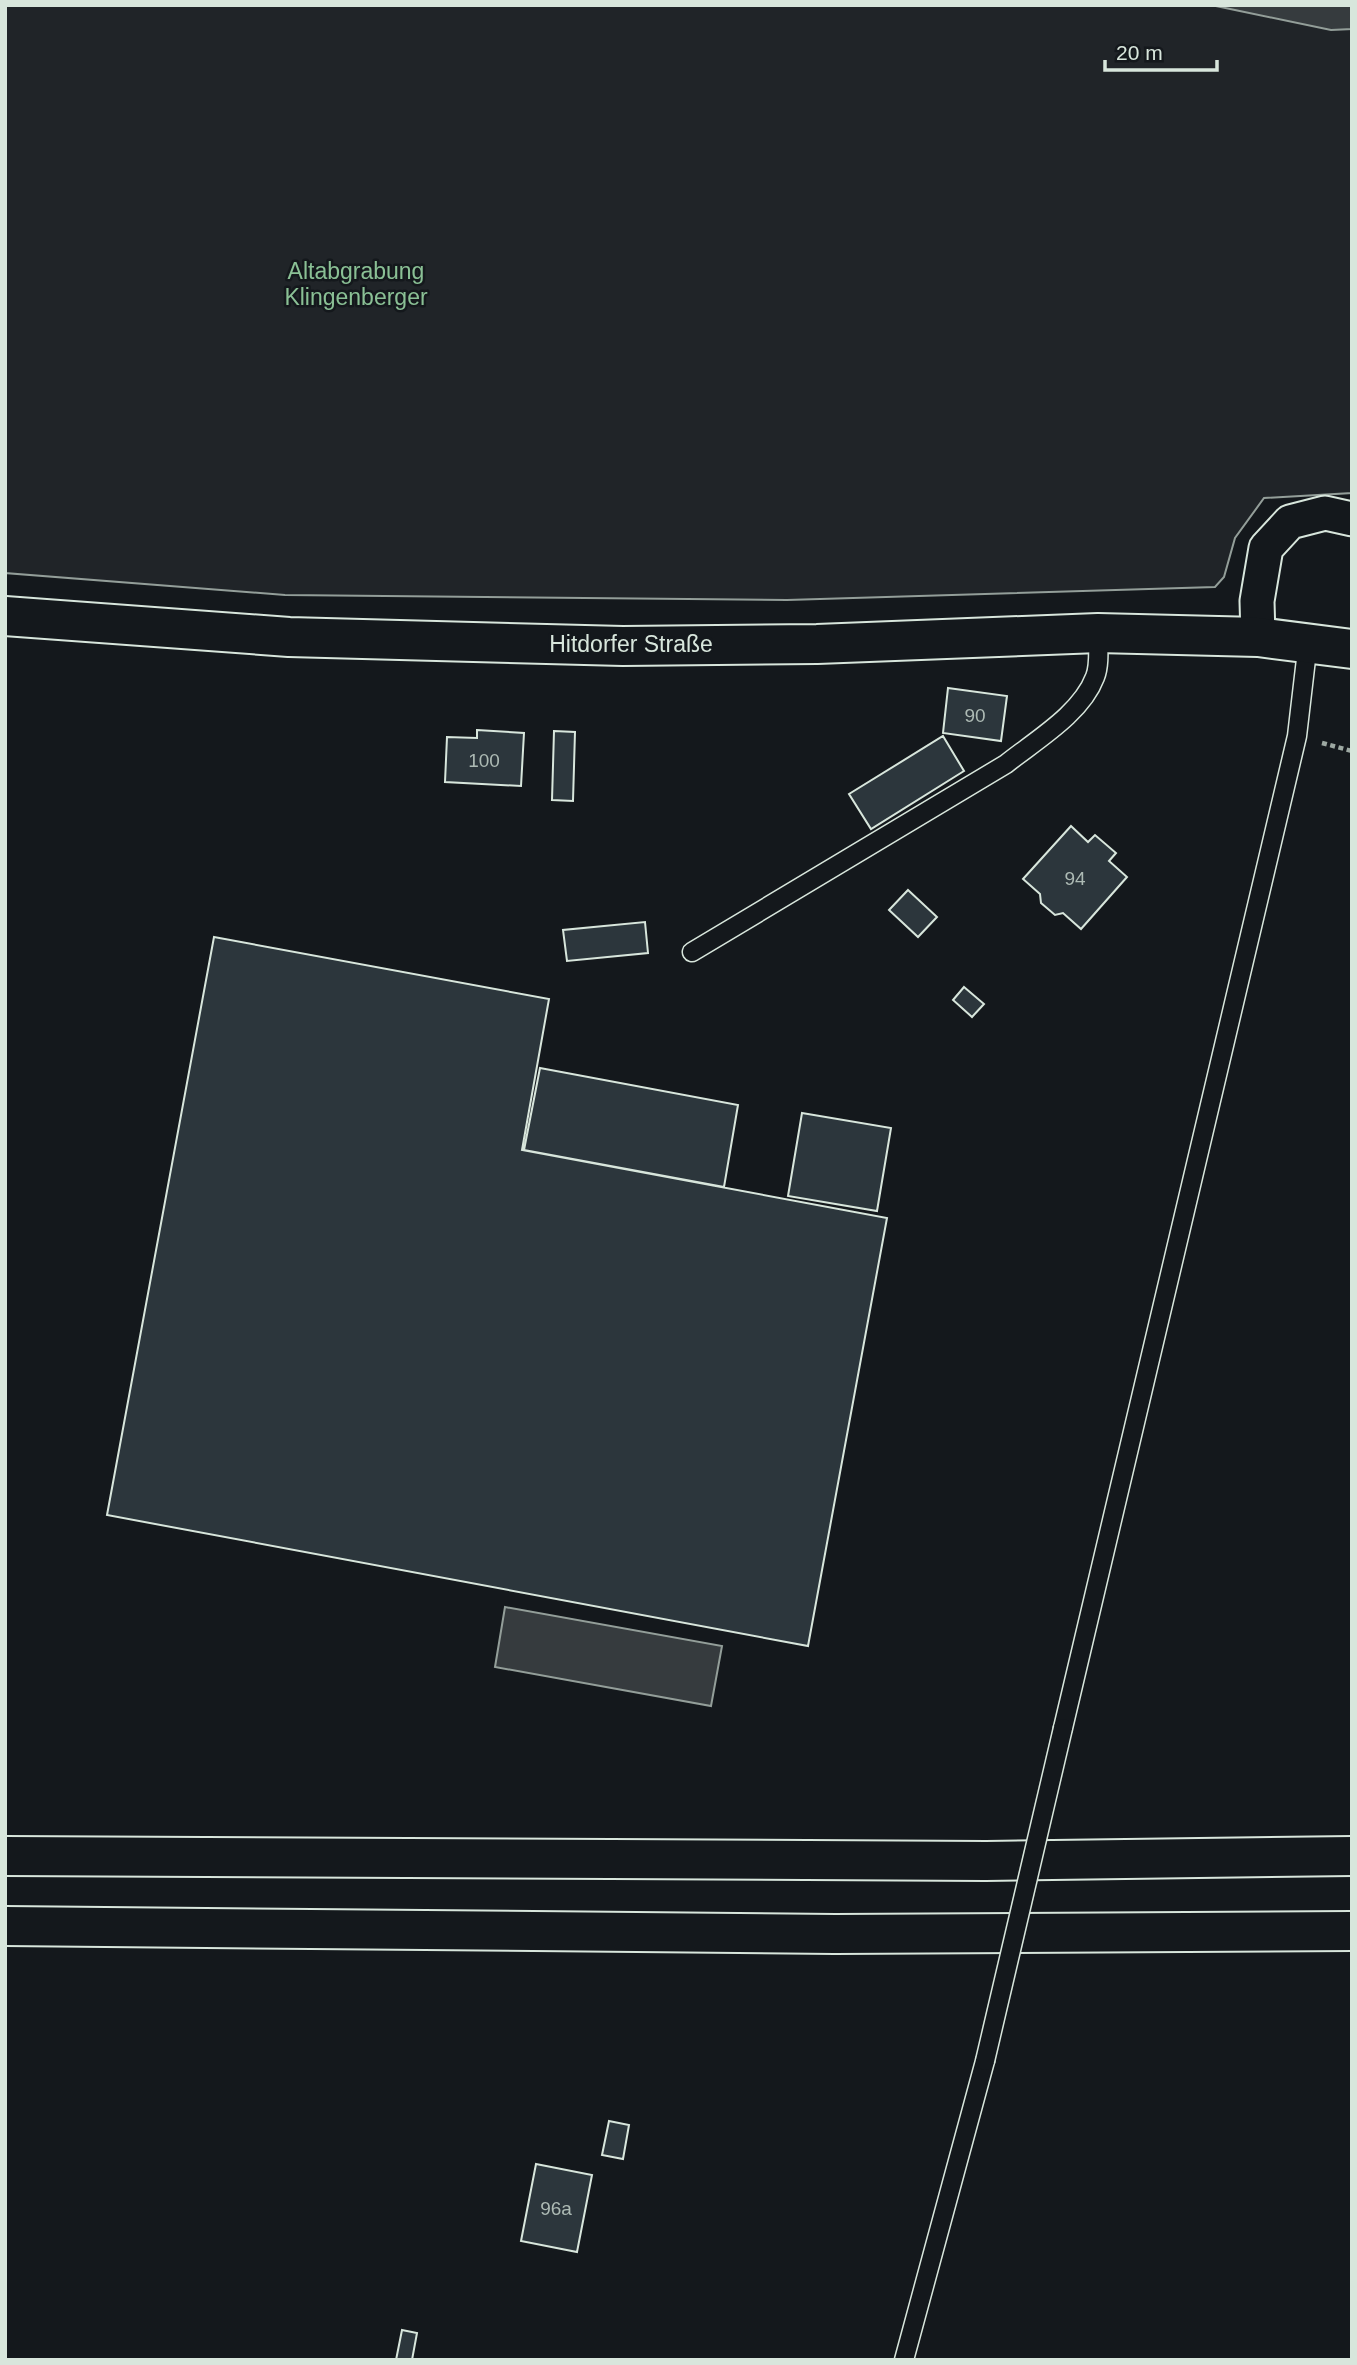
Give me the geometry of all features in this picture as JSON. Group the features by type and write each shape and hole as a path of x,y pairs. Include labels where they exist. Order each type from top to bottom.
{"main road":[{"name":"Hitdorfer Straße","path":"5,616 289,638 623,646 817,644 1098,633 1258,637 1352,649"},
{"path":"5,1856 986,1861 1352,1856"},
{"path":"5,1926 835,1934 1352,1931"}],"street":[{"path":"1258,637 1257,601 1265,548 1290,522 1325,513 1352,519"}],"lane":[{"path":"692,952 1006,764 1053,727 1084,696 1097,675 1098,633"},
{"path":"904,2360 985,2060 1297,736 1308,642"}],"green space":[{"name":"Altabgrabung Klingenberger","path":"5,5 1352,5 1352,493 1264,498 1235,538 1224,577 1215,587 787,600 285,595 5,573"}],"shaded area":[{"path":"1211,5 1352,5 1352,29 1331,30"},
{"path":"505,1607 722,1646 711,1706 495,1667"}],"building":[{"path":"948,688 1007,696 1001,741 943,733"},
{"path":"477,730 524,733 521,786 445,782 447,737 477,738"},
{"path":"554,731 575,732 573,801 552,800"},
{"path":"943,736 964,771 871,829 849,794"},
{"path":"1071,826 1088,842 1095,835 1116,853 1109,861 1127,877 1081,929 1063,913 1055,915 1041,903 1040,894 1023,879"},
{"path":"908,890 937,917 918,937 889,910"},
{"path":"645,922 648,953 567,961 563,930"},
{"path":"214,937 549,999 522,1150 887,1218 808,1646 107,1515"},
{"path":"964,987 984,1004 972,1017 953,1000"},
{"path":"540,1068 738,1105 724,1187 524,1150"},
{"path":"802,1113 891,1128 877,1211 788,1196"},
{"path":"609,2121 629,2125 623,2159 602,2155"},
{"path":"536,2164 592,2175 577,2252 521,2241"},
{"path":"402,2330 417,2333 412,2360 396,2360"}]}
